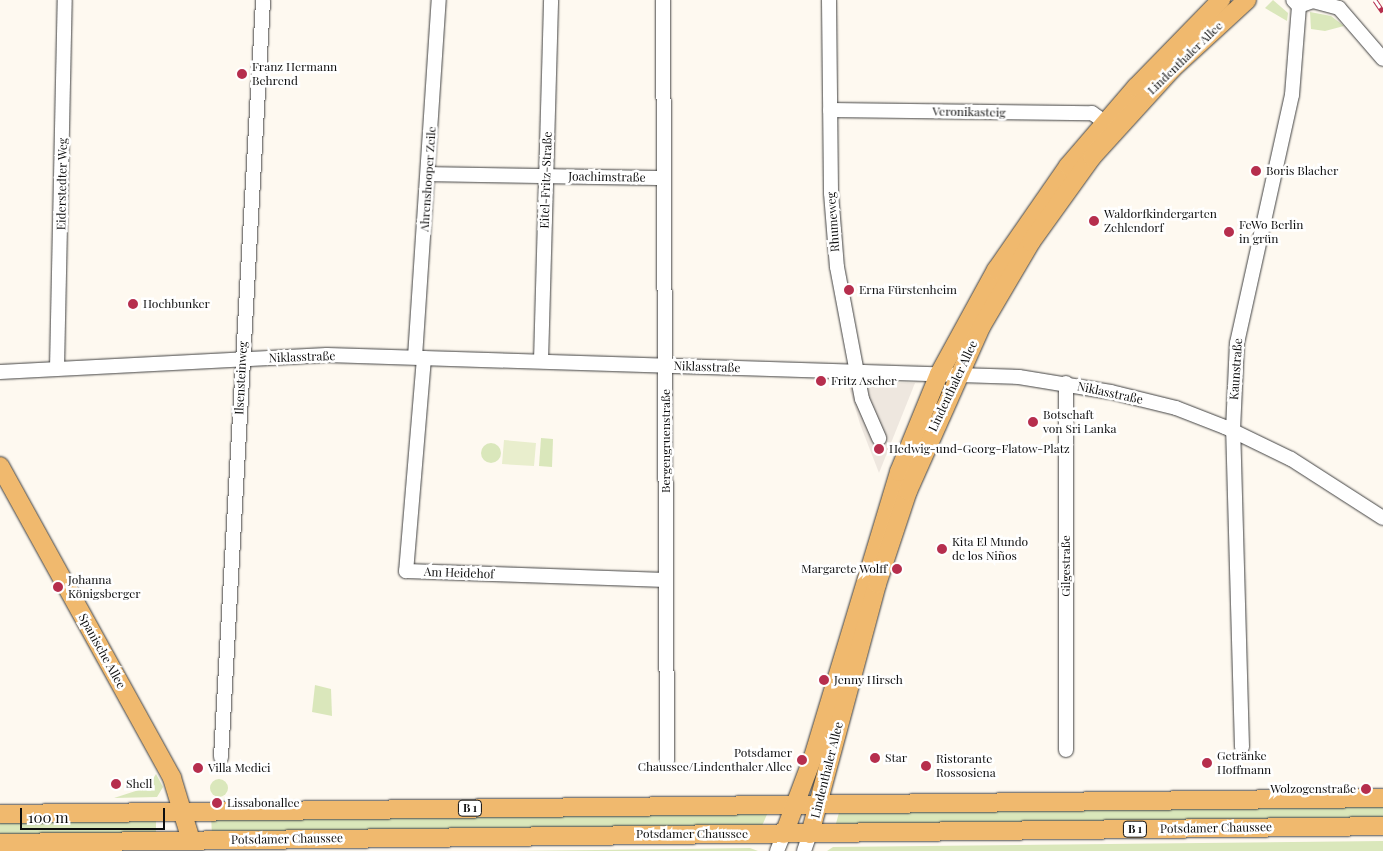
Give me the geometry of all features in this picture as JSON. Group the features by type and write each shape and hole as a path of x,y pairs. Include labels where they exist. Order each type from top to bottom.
{"main road":[{"name":"Lindenthaler Allee","path":"784,834 813,757 898,472 939,374 1018,237 1105,122 1221,0"},
{"name":"Lindenthaler Allee","path":"810,834 889,547 908,491 957,374 1011,273 1072,183 1138,104 1247,0"},
{"name":"Spanische Allee","path":"0,466 172,778 184,812 184,846"},
{"name":"B 1","path":"0,814 796,802 1383,798"},
{"name":"Potsdamer Chaussee","path":"0,843 184,846 784,834 1383,826"}],"street":[{"name":"Eiderstedter Weg","path":"57,368 66,0"},
{"name":"Ilsensteinweg","path":"222,757 242,359 263,0"},
{"name":"Ahrenshooper Zeile","path":"419,357 440,0"},
{"name":"Eitel-Fritz-Straße","path":"541,361 552,0"},
{"name":"Bergengruenstraße","path":"663,0 667,761"},
{"name":"Rhumeweg","path":"829,0 830,110 836,267 856,372 880,438"},
{"path":"1296,3 1313,2 1339,8 1383,59"},
{"name":"Kaunstraße","path":"1242,747 1232,430 1237,343 1292,95 1296,3"},
{"name":"Veronikasteig","path":"830,110 1092,113 1105,122"},
{"name":"Joachimstraße","path":"429,174 664,178"},
{"name":"Niklasstraße","path":"0,372 327,355 957,374 1066,383 1176,408 1232,430 1291,459 1383,518"},
{"name":"Am Heidehof","path":"419,357 406,571 666,580"},
{"name":"Gilgestraße","path":"1066,383 1066,750"},
{"name":"Lindenthaler Allee","path":"777,851 784,834"},
{"name":"Lindenthaler Allee","path":"804,851 810,834"}],"green space":[{"path":"1273,0 1288,13 1287,21 1265,8"},
{"path":"1310,12 1331,16 1344,26 1325,31 1311,29"},
{"path":"541,438 553,439 552,467 539,466"},
{"path":"504,440 536,443 534,466 502,464"},
{"path":"491,443 498,446 501,453 498,460 491,463 484,460 481,453 484,446"},
{"path":"315,685 331,689 332,716 312,712"},
{"path":"156,774 163,787 157,797 114,798 148,787"},
{"path":"219,779 225,782 228,788 225,794 219,797 213,794 210,788 213,782"},
{"path":"1383,804 1383,821 835,827 840,809"},
{"path":"769,810 761,828 212,835 211,816"},
{"path":"156,816 156,836 0,838 0,818"},
{"path":"1383,841 1383,851 827,851 833,847"},
{"path":"750,848 758,851 514,851 679,849"}],"shaded area":[{"name":"Hedwig-und-Georg-Flatow-Platz","path":"847,381 915,383 879,473 860,424"}],"railway":[{"path":"1375,0 1383,12"}],"place":[{"name":"Franz Hermann Behrend","path":"242,74"},
{"name":"Boris Blacher","path":"1256,171"},
{"name":"Waldorfkindergarten Zehlendorf","path":"1094,221"},
{"name":"FeWo Berlin in grün","path":"1229,232"},
{"name":"Erna Fürstenheim","path":"849,290"},
{"name":"Hochbunker","path":"133,304"},
{"name":"Fritz Ascher","path":"821,381"},
{"name":"Botschaft von Sri Lanka","path":"1033,422"},
{"name":"Hedwig-und-Georg-Flatow-Platz","path":"879,449"},
{"name":"Kita El Mundo de los Niños","path":"942,549"},
{"name":"Margarete Wolff","path":"897,569"},
{"name":"Johanna Königsberger","path":"58,587"},
{"name":"Jenny Hirsch","path":"824,680"},
{"name":"Star","path":"875,758"},
{"name":"Potsdamer Chaussee/Lindenthaler Allee","path":"802,760"},
{"name":"Getränke Hoffmann","path":"1207,763"},
{"name":"Ristorante Rossosiena","path":"926,766"},
{"name":"Villa Medici","path":"198,768"},
{"name":"Shell","path":"116,784"},
{"name":"Wolzogenstraße","path":"1366,789"},
{"name":"Lissabonallee","path":"217,803"}]}
